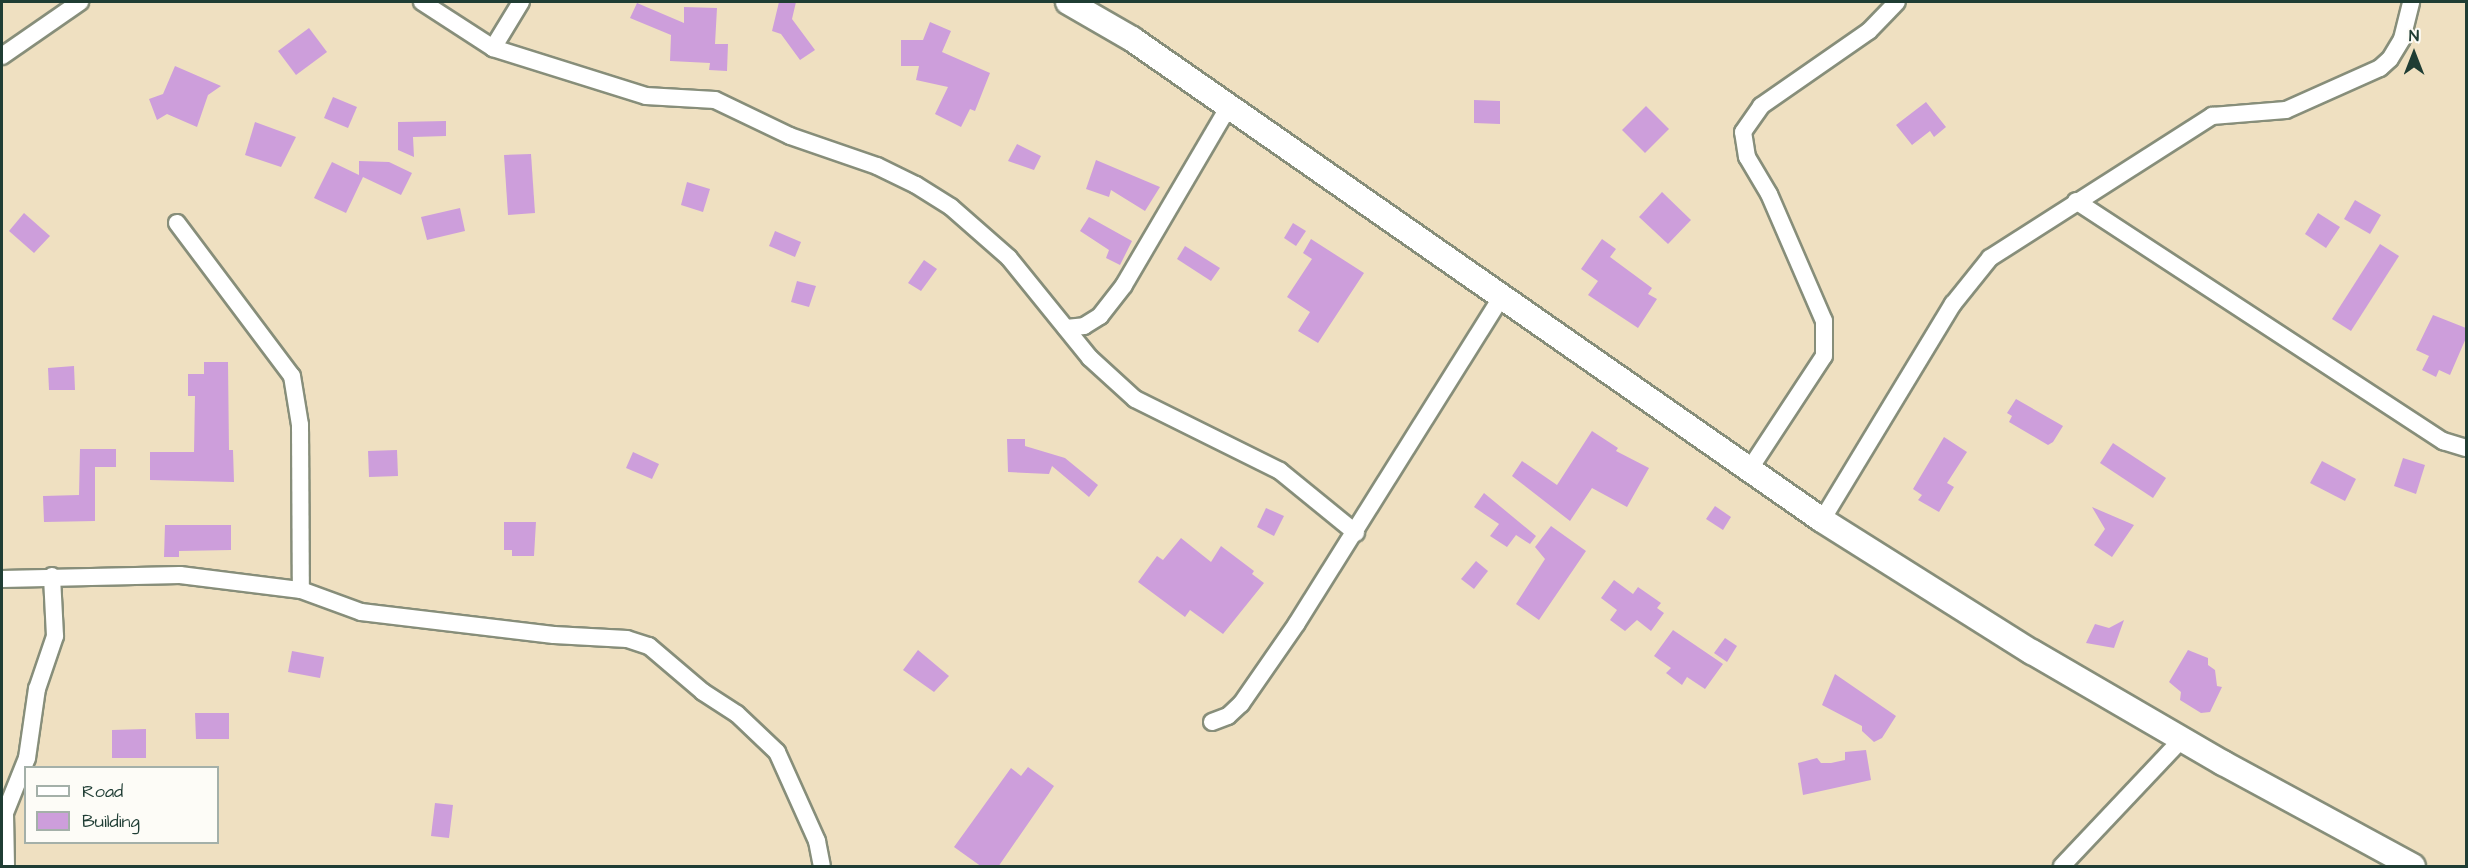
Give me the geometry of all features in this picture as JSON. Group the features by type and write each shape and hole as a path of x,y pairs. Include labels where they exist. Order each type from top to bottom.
{"street":[{"path":"2,56 80,2"},
{"path":"422,2 493,48 646,96 715,100 790,136 877,166 916,185 951,207 1009,258 1103,371 1135,399 1280,471 1356,533"},
{"path":"493,48 521,2"},
{"path":"1068,2 1132,39 1500,299 1822,520 2032,652 2413,867"},
{"path":"1822,520 1953,304 1990,258 2212,116 2286,110 2380,68 2390,59 2402,39 2411,2"},
{"path":"1749,470 1824,356 1824,321 1769,194 1747,157 1743,132 1761,105 1869,31 1899,3"},
{"path":"1066,328 1084,326 1100,316 1124,285 1229,106"},
{"path":"2076,201 2443,441 2466,448"},
{"path":"177,224 292,376 300,425 301,590"},
{"path":"1212,722 1227,717 1240,704 1356,533 1500,299"},
{"path":"2,579 52,576 180,575 301,590 361,612 554,635 627,639 649,646 703,692 737,714 777,752 817,841 822,867"},
{"path":"6,867 5,813 27,758 37,689 55,636 52,576"},
{"path":"2062,867 2182,738"}],"building":[{"path":"779,2 796,2 792,19 815,50 800,60 781,34 772,31"},
{"path":"637,3 684,23 684,7 717,8 715,44 728,44 727,71 709,70 710,63 670,61 671,35 630,18"},
{"path":"930,22 951,31 942,52 990,73 975,111 970,109 961,127 935,114 948,87 916,80 919,66 901,66 901,40 923,40"},
{"path":"309,28 327,52 296,75 278,51"},
{"path":"175,66 221,86 208,95 197,127 167,114 157,120 149,99 163,94"},
{"path":"333,97 357,107 348,128 324,118"},
{"path":"1474,100 1500,101 1500,124 1474,123"},
{"path":"1926,102 1946,127 1934,137 1930,131 1912,145 1896,125"},
{"path":"1646,106 1669,129 1645,153 1622,130"},
{"path":"446,121 446,136 413,137 414,157 398,150 398,122"},
{"path":"255,122 296,137 281,167 245,155"},
{"path":"1017,144 1041,156 1034,170 1008,161"},
{"path":"531,154 535,213 508,215 504,155"},
{"path":"1096,160 1160,187 1145,211 1111,190 1109,197 1086,189"},
{"path":"359,161 389,162 412,173 401,195 363,177 346,213 314,198 332,162 359,175"},
{"path":"687,182 710,189 703,212 681,205"},
{"path":"1662,192 1691,220 1668,244 1639,217"},
{"path":"2355,200 2381,215 2370,234 2344,219"},
{"path":"460,208 465,231 427,240 421,217"},
{"path":"24,213 50,236 34,253 9,231"},
{"path":"2318,213 2340,227 2326,248 2305,234"},
{"path":"1089,217 1132,241 1120,265 1106,258 1109,250 1080,231"},
{"path":"1293,223 1306,231 1296,246 1284,238"},
{"path":"775,231 801,242 795,257 769,246"},
{"path":"1311,239 1364,273 1318,343 1298,331 1310,312 1287,297 1312,259 1303,253"},
{"path":"1602,239 1616,249 1610,257 1652,288 1648,294 1657,299 1638,328 1588,295 1598,281 1581,269"},
{"path":"2380,244 2399,256 2351,331 2332,319"},
{"path":"1185,246 1220,268 1211,281 1177,259"},
{"path":"924,260 937,269 921,291 908,283"},
{"path":"797,281 816,286 809,307 791,302"},
{"path":"2433,315 2466,328 2466,338 2450,375 2439,370 2436,377 2422,370 2429,356 2416,350"},
{"path":"204,362 228,362 229,450 233,450 234,482 150,480 150,452 194,452 195,396 188,396 188,374 204,374"},
{"path":"74,366 75,390 49,390 48,368"},
{"path":"2016,399 2063,426 2053,442 2048,445 2009,422 2012,416 2007,413"},
{"path":"1592,431 1618,448 1616,451 1649,468 1627,507 1592,488 1570,521 1512,476 1522,461 1557,485"},
{"path":"1944,437 1967,452 1947,483 1954,487 1939,512 1918,500 1922,495 1913,489"},
{"path":"1007,439 1025,439 1025,446 1065,458 1098,485 1089,497 1052,466 1049,474 1008,472"},
{"path":"2113,443 2166,478 2153,498 2100,463"},
{"path":"80,449 116,449 116,467 95,467 95,521 44,522 43,496 79,495"},
{"path":"397,450 398,476 369,477 368,451"},
{"path":"633,452 659,464 652,479 626,468"},
{"path":"2403,458 2425,465 2416,494 2394,486"},
{"path":"2322,461 2356,479 2345,501 2310,483"},
{"path":"1484,493 1536,536 1530,544 1516,535 1507,547 1490,536 1499,524 1474,507"},
{"path":"1715,506 1731,517 1723,530 1706,519"},
{"path":"2092,507 2134,525 2112,557 2094,545 2105,529"},
{"path":"1266,508 1284,516 1274,536 1257,527"},
{"path":"504,522 536,522 534,556 512,556 512,550 504,550"},
{"path":"165,525 231,525 231,550 179,551 179,557 164,557"},
{"path":"1551,526 1586,551 1539,620 1516,604 1545,559 1535,547"},
{"path":"1181,538 1211,562 1221,546 1254,571 1252,574 1264,583 1223,634 1190,610 1185,617 1138,582 1157,556 1163,560"},
{"path":"1476,561 1488,571 1474,589 1461,579"},
{"path":"1614,580 1633,594 1638,587 1661,603 1657,608 1664,613 1651,631 1637,620 1625,631 1610,620 1617,610 1601,598"},
{"path":"2124,620 2114,648 2086,643 2095,624 2109,628"},
{"path":"1673,630 1723,664 1705,689 1687,677 1682,685 1666,673 1671,668 1654,656"},
{"path":"1725,638 1737,646 1727,662 1714,653"},
{"path":"918,650 949,676 934,692 903,670"},
{"path":"2188,650 2208,658 2208,665 2215,670 2217,686 2222,687 2210,712 2201,713 2180,700 2181,692 2169,682"},
{"path":"292,651 324,657 320,678 288,672"},
{"path":"1835,674 1896,716 1882,738 1874,742 1862,731 1862,726 1822,705"},
{"path":"195,713 229,713 229,739 196,739"},
{"path":"146,729 146,758 112,758 112,730"},
{"path":"1866,750 1871,780 1803,795 1798,763 1817,758 1821,763 1831,763 1845,760 1845,752"},
{"path":"1028,767 1054,786 998,867 982,867 954,847 1011,768 1021,776"},
{"path":"435,803 453,805 449,838 431,836"}]}
